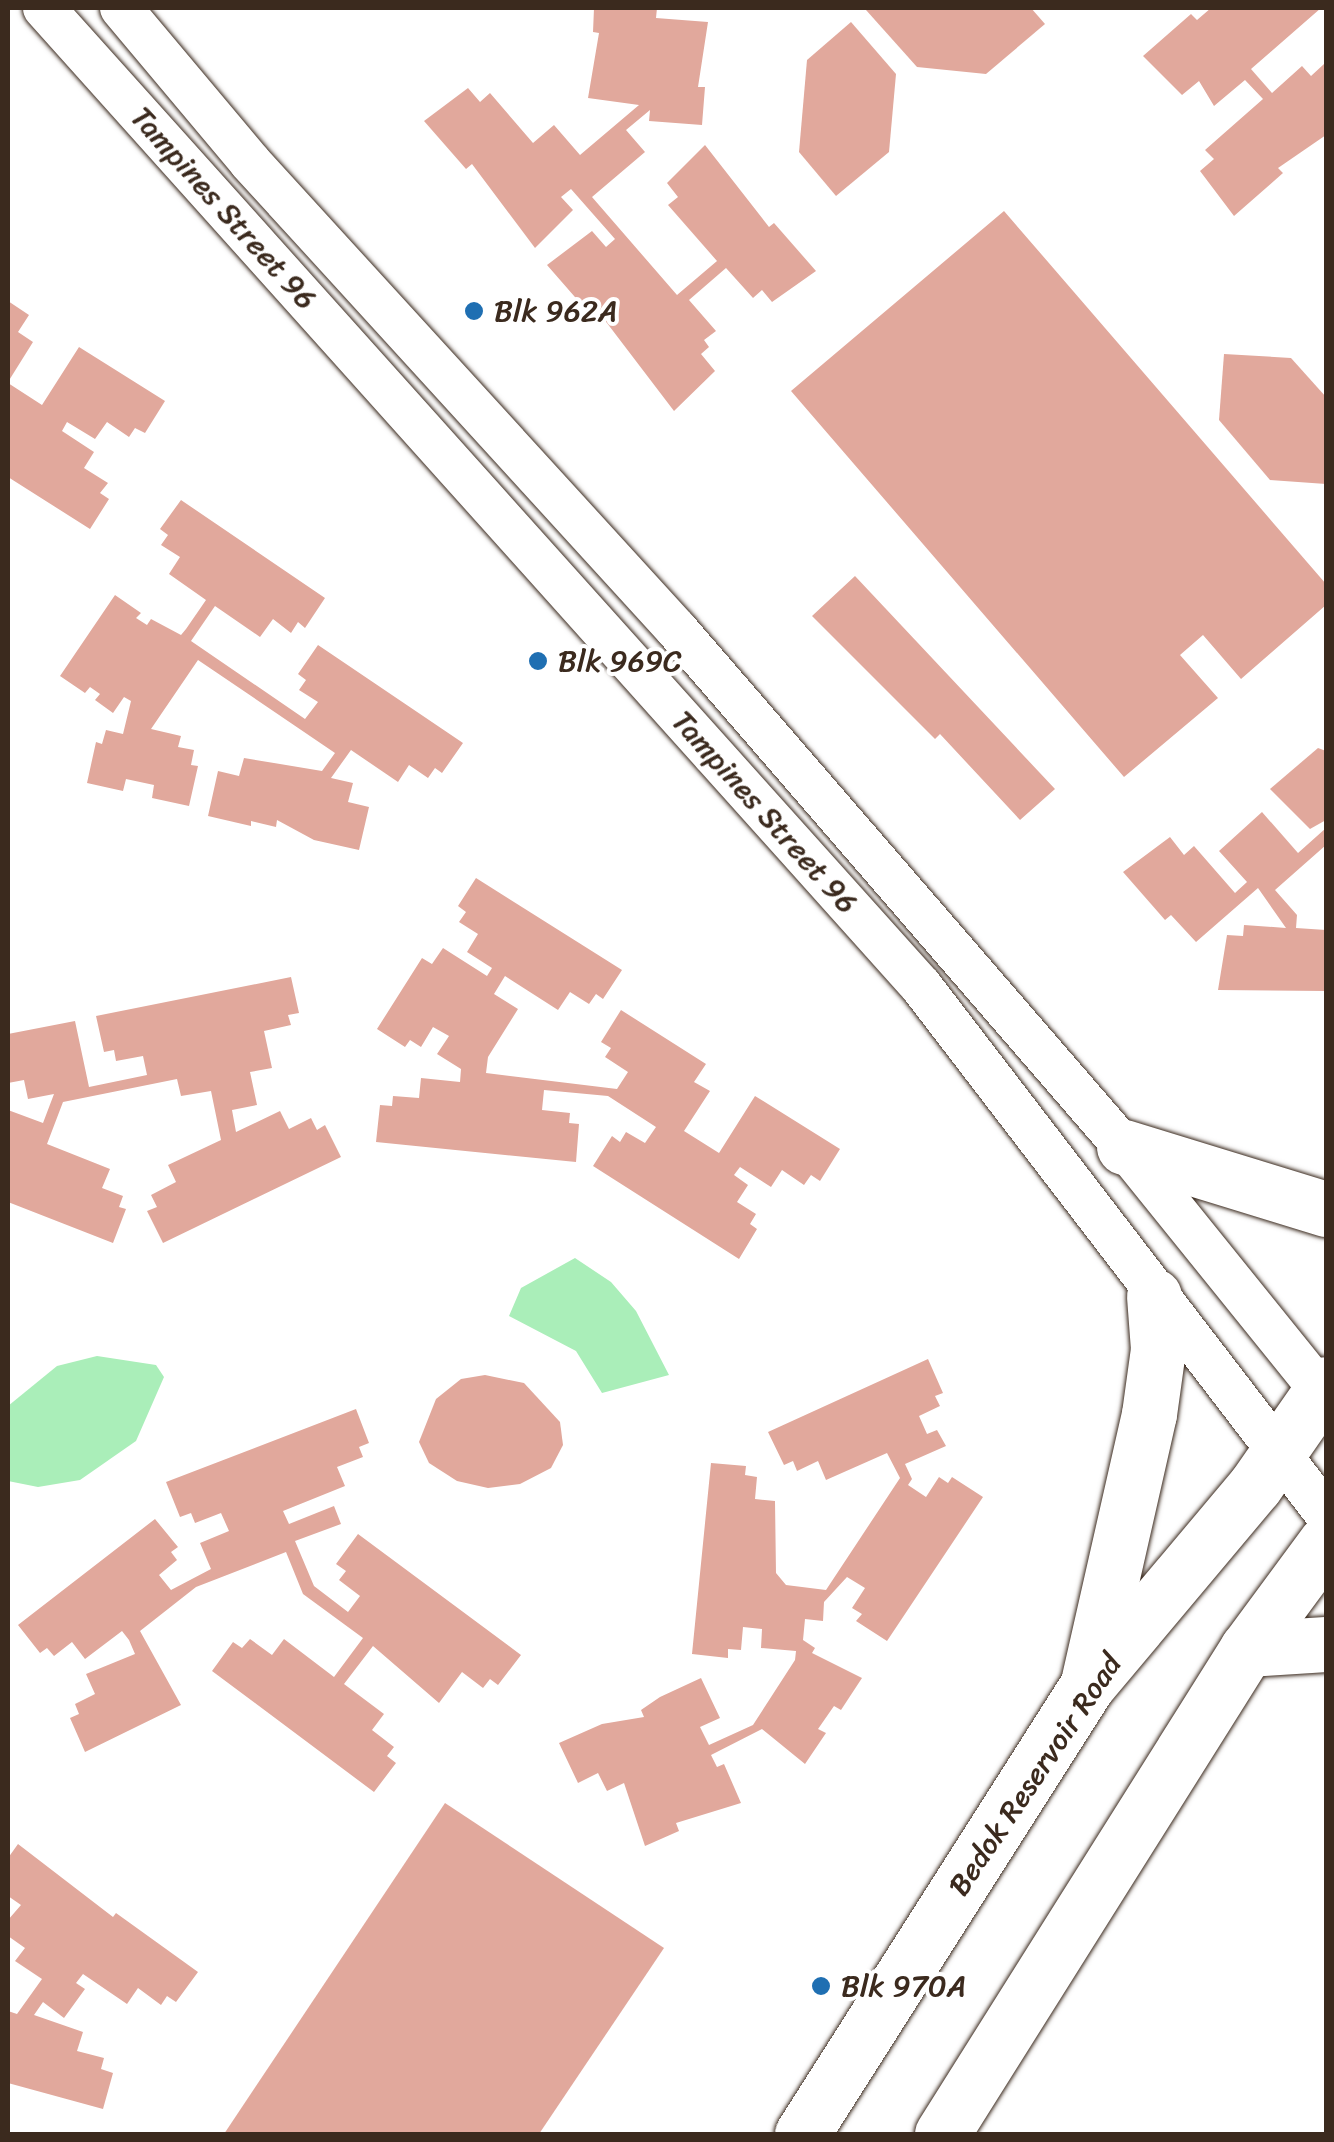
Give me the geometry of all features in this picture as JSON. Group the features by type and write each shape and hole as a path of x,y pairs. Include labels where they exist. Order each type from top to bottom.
{"main road":[{"path":"1124,1147 1326,1209"},
{"path":"1087,1686 1149,1414 1158,1350 1154,1296"},
{"name":"Bedok Reservoir Road","path":"802,2134 1087,1686 1325,1390"},
{"path":"942,2134 1247,1649 1326,1542"},
{"path":"1247,1649 1326,1644"}],"street":[{"name":"Tampines Street 96","path":"44,8 921,986 1154,1296 1326,1514"},
{"name":"Tampines Street 96","path":"120,8 250,162 677,630 1124,1147 1325,1390"}],"green space":[{"path":"575,1258 611,1282 636,1311 669,1375 602,1393 576,1351 509,1316 521,1288"},
{"path":"97,1356 156,1365 164,1377 136,1441 80,1480 38,1487 8,1481 8,1406 57,1366"}],"building":[{"path":"594,8 657,8 656,18 708,22 698,87 705,87 702,125 649,121 650,110 626,130 645,152 592,197 677,295 717,261 668,205 678,197 667,183 705,145 769,227 774,223 816,271 772,302 762,290 753,298 726,268 689,300 716,331 704,340 709,347 701,354 715,371 674,411 594,306 588,312 547,265 592,231 606,247 615,239 571,189 561,197 573,210 535,248 472,164 466,169 424,121 468,88 480,102 490,93 533,143 554,125 580,155 639,105 588,98 599,33 593,32"},
{"path":"1031,8 1045,24 986,74 917,67 866,10"},
{"path":"1211,8 1321,8 1251,69 1272,93 1302,66 1311,76 1324,64 1326,135 1278,168 1283,173 1234,216 1200,171 1214,159 1205,150 1263,99 1245,80 1214,106 1199,81 1182,95 1143,56 1191,14 1197,20"},
{"path":"851,22 896,74 889,152 836,196 799,152 807,60"},
{"path":"1004,211 1326,584 1326,605 1241,679 1203,635 1180,655 1218,698 1124,777 791,391"},
{"path":"8,301 29,315 18,332 33,342 8,382"},
{"path":"79,347 165,401 145,433 135,428 129,437 107,422 95,439 67,422 62,431 94,452 84,468 108,483 100,493 109,499 90,529 8,477 8,383 42,405"},
{"path":"1224,354 1291,358 1326,397 1326,484 1270,480 1219,420"},
{"path":"181,500 325,598 305,628 298,622 291,633 273,619 260,637 215,606 191,641 305,719 318,702 299,690 306,680 298,674 318,645 463,743 442,773 435,768 428,778 409,765 398,782 351,750 331,778 353,783 348,802 369,807 359,850 314,840 277,820 276,827 251,821 251,826 208,816 218,771 239,776 244,758 322,771 335,753 198,660 151,729 181,736 178,747 194,750 191,765 198,766 189,806 152,798 154,785 126,779 123,791 87,783 96,742 102,744 106,730 123,734 131,701 124,697 113,713 95,700 100,694 90,687 85,693 60,676 115,595 141,613 136,618 147,625 151,619 181,635 206,600 169,574 180,557 161,545 168,535 160,529"},
{"path":"855,576 1055,789 1020,820 940,734 935,739 812,616"},
{"path":"1318,748 1326,751 1326,820 1310,829 1270,789"},
{"path":"1262,812 1298,853 1326,828 1326,845 1275,890 1297,915 1296,928 1326,930 1326,991 1218,990 1227,935 1243,936 1244,925 1286,928 1258,888 1196,942 1171,915 1165,920 1123,872 1170,837 1184,855 1194,846 1235,893 1247,882 1219,851"},
{"path":"476,878 622,970 603,999 596,994 589,1004 570,992 558,1010 505,976 494,994 518,1009 488,1057 486,1073 617,1089 628,1072 605,1057 611,1048 601,1042 621,1010 706,1064 694,1082 710,1091 684,1131 719,1153 755,1096 840,1149 820,1181 811,1175 804,1185 782,1170 771,1187 740,1167 734,1175 748,1185 737,1202 756,1214 750,1224 757,1229 739,1259 593,1166 612,1136 620,1142 626,1132 645,1143 656,1127 608,1096 544,1090 542,1110 570,1113 569,1123 579,1124 576,1162 376,1142 380,1105 392,1106 393,1096 419,1098 421,1078 460,1082 461,1069 437,1054 449,1036 433,1027 421,1047 410,1040 405,1047 377,1029 422,958 432,964 443,948 487,976 492,968 467,952 478,934 459,922 466,912 458,906"},
{"path":"291,977 299,1013 288,1015 291,1025 264,1031 272,1068 250,1072 257,1105 232,1110 236,1132 280,1111 289,1129 311,1118 317,1130 325,1125 341,1157 163,1243 147,1211 157,1207 151,1195 176,1182 168,1165 221,1140 211,1091 181,1096 177,1079 63,1102 47,1144 110,1169 102,1188 123,1196 119,1207 126,1209 113,1243 8,1202 8,1110 43,1123 54,1094 28,1099 24,1080 8,1083 8,1034 75,1021 89,1087 147,1075 143,1056 116,1061 114,1050 104,1052 96,1016"},
{"path":"928,1359 943,1393 935,1396 940,1406 919,1416 927,1434 937,1430 946,1446 905,1464 912,1479 908,1485 926,1497 939,1477 948,1483 952,1477 983,1497 887,1641 856,1621 862,1614 852,1608 865,1588 847,1577 824,1602 823,1621 805,1619 803,1640 815,1648 812,1653 862,1678 841,1710 834,1706 818,1729 826,1733 805,1764 762,1729 711,1755 717,1767 724,1764 741,1803 676,1823 679,1831 645,1846 624,1783 607,1791 598,1773 578,1783 559,1743 602,1724 644,1717 641,1710 660,1697 701,1678 720,1718 700,1727 709,1745 753,1725 795,1660 796,1651 761,1648 762,1629 743,1627 741,1650 728,1649 728,1658 692,1654 711,1463 746,1466 745,1475 757,1477 755,1499 775,1501 776,1573 786,1585 826,1590 900,1478 887,1453 826,1480 818,1461 797,1471 793,1461 784,1465 768,1432"},
{"path":"485,1375 524,1383 560,1422 563,1445 551,1468 520,1484 488,1488 457,1481 429,1463 419,1442 436,1399 461,1379"},
{"path":"356,1409 369,1443 359,1447 363,1457 337,1467 345,1486 283,1511 289,1524 334,1506 341,1524 295,1541 314,1586 348,1612 360,1596 339,1580 346,1571 336,1564 358,1534 521,1655 498,1685 490,1679 483,1688 462,1672 439,1703 373,1646 344,1684 384,1714 372,1730 394,1747 387,1756 396,1763 374,1792 212,1671 233,1642 242,1648 250,1639 272,1655 284,1639 334,1677 363,1638 303,1594 286,1552 196,1587 140,1631 181,1705 85,1752 70,1718 79,1714 75,1704 95,1694 86,1674 135,1654 129,1640 122,1631 85,1659 72,1642 54,1656 47,1648 40,1653 18,1625 155,1519 178,1547 171,1552 177,1560 159,1575 171,1590 211,1569 200,1543 229,1531 221,1513 195,1523 191,1513 180,1517 166,1482"},
{"path":"445,1803 664,1948 539,2134 224,2134"},
{"path":"18,1844 113,1917 116,1913 198,1972 176,2002 167,1996 161,2005 138,1988 127,2004 83,1974 76,1983 85,1989 64,2018 43,2002 34,2015 83,2032 77,2051 104,2058 101,2069 113,2073 103,2109 8,2083 8,2011 17,2014 42,1979 15,1961 25,1948 8,1936 8,1920 21,1905 8,1896 8,1858"}],"place":[{"name":"Blk 962A","path":"474,311"},
{"name":"Blk 969C","path":"538,661"},
{"name":"Blk 970A","path":"821,1986"}]}
